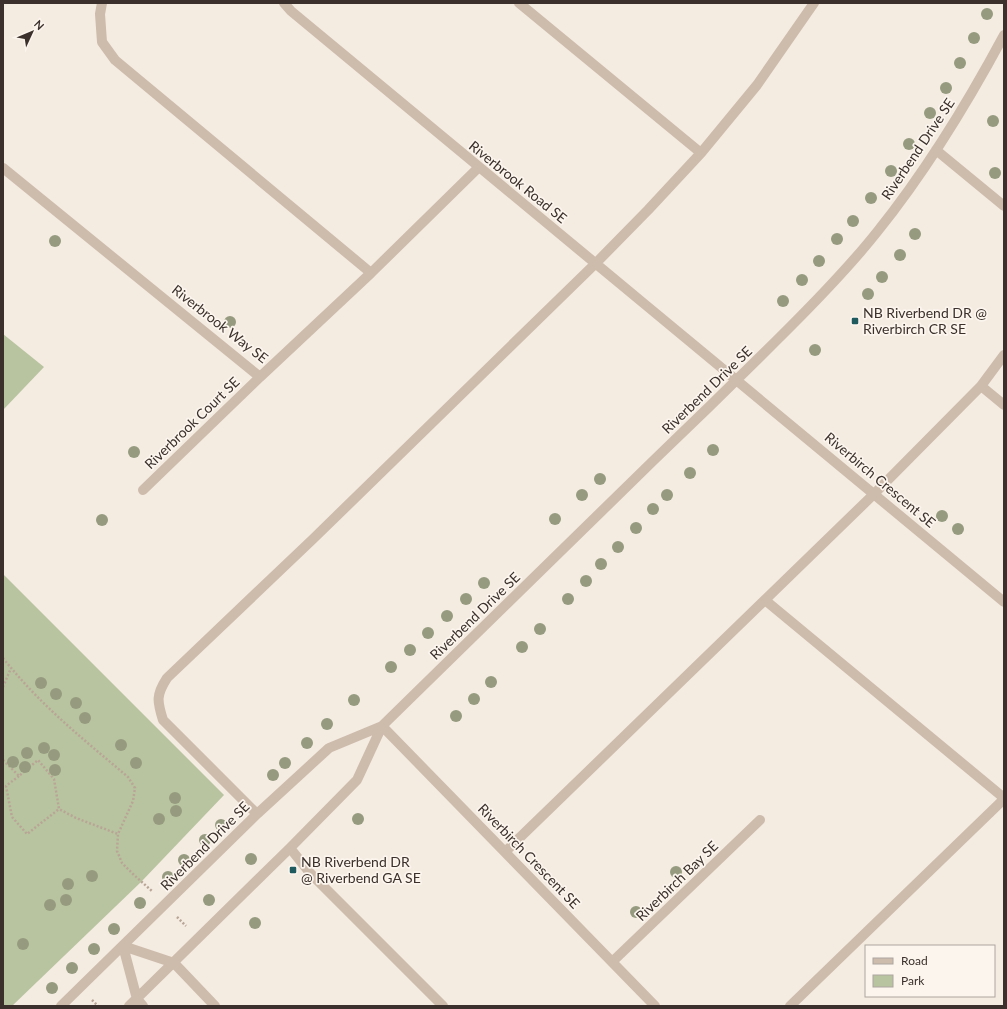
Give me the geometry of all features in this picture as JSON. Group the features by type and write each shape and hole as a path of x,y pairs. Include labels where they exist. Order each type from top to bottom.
{"street":[{"path":"102,3 100,14 102,42 115,60 371,273"},
{"name":"Riverbrook Road SE","path":"284,3 297,16 478,168 596,263 737,381"},
{"path":"519,3 701,153"},
{"path":"257,814 163,720 158,706 159,690 167,678 319,534 596,263 648,210 701,153 757,85 814,3"},
{"name":"Riverbend Drive SE","path":"136,1004 174,963 357,780 382,726 737,381 819,297 876,234 908,192 936,150 987,67 1004,35"},
{"path":"936,150 1004,206"},
{"name":"Riverbrook Way SE","path":"3,168 260,377 371,273 478,168"},
{"path":"505,852 874,494 981,386 1004,355"},
{"name":"Riverbrook Court SE","path":"143,490 260,377"},
{"name":"Riverbirch Crescent SE","path":"737,381 1004,602"},
{"path":"981,386 1004,405"},
{"path":"765,600 1004,799 790,1006"},
{"name":"Riverbend Drive SE","path":"61,1006 257,814 329,748 382,726"},
{"name":"Riverbirch Crescent SE","path":"382,726 655,1006"},
{"name":"Riverbirch Bay SE","path":"612,962 760,820"},
{"path":"290,848 310,873 443,1006"},
{"path":"122,946 174,963 216,1006"},
{"path":"122,946 136,1004"}],"path":[{"path":"3,658 38,699 128,777 135,788 133,801 118,834 117,850 122,863 153,892"},
{"path":"3,688 11,668"},
{"path":"3,760 19,776"},
{"path":"38,760 54,779 59,809 26,834 12,817 6,786 38,760"},
{"path":"59,809 76,818 118,834"},
{"path":"177,917 186,926"},
{"path":"92,1000 98,1006"}],"green space":[{"path":"3,334 44,367 3,410"},
{"path":"3,574 224,795 141,882 12,1006 3,1006"}],"place":[{"name":"NB Riverbend DR @ Riverbirch CR SE","path":"855,321"},
{"name":"NB Riverbend DR @ Riverbend GA SE","path":"293,870"}]}
